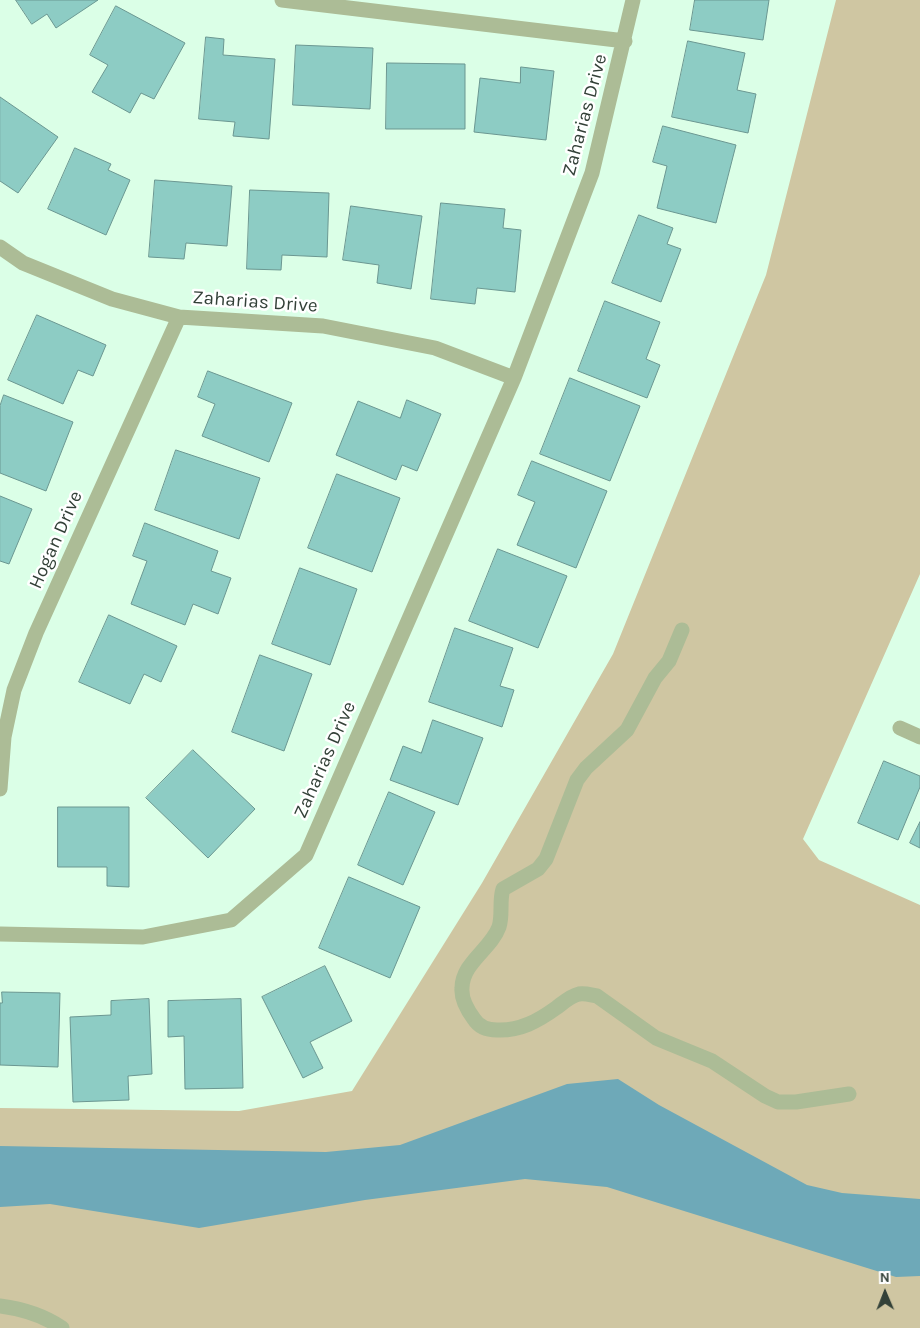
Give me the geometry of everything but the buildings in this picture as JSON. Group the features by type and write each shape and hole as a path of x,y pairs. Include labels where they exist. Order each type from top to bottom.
{"street":[{"path":"282,0 625,41"},
{"name":"Zaharias Drive","path":"0,934 143,938 231,920 306,855 514,378 592,173 625,41 633,0"},
{"name":"Zaharias Drive","path":"0,247 23,263 103,295 179,317 323,326 435,348 514,378"},
{"name":"Hogan Drive","path":"0,789 4,738 14,690 36,633 179,317"},
{"path":"682,630 669,661 655,678 627,730 586,768 577,780 546,859 538,869 503,889 499,926 494,936 473,961 464,978 462,989 467,1010 478,1025 490,1030 508,1030 526,1026 578,994 598,996 656,1038 712,1062 765,1096 778,1102 796,1102 849,1094"},
{"path":"900,728 920,737"},
{"path":"0,1306 25,1309 50,1320 62,1328"}],"shaded area":[{"path":"836,0 920,0 920,574 803,839 819,860 920,905 920,1328 0,1328 0,1108 239,1111 352,1091 482,883 613,654 766,275"}],"water":[{"path":"618,1079 659,1105 807,1185 842,1193 920,1199 920,1276 896,1277 607,1187 525,1179 365,1200 199,1228 50,1204 0,1207 0,1146 326,1152 400,1145 567,1084"}]}
